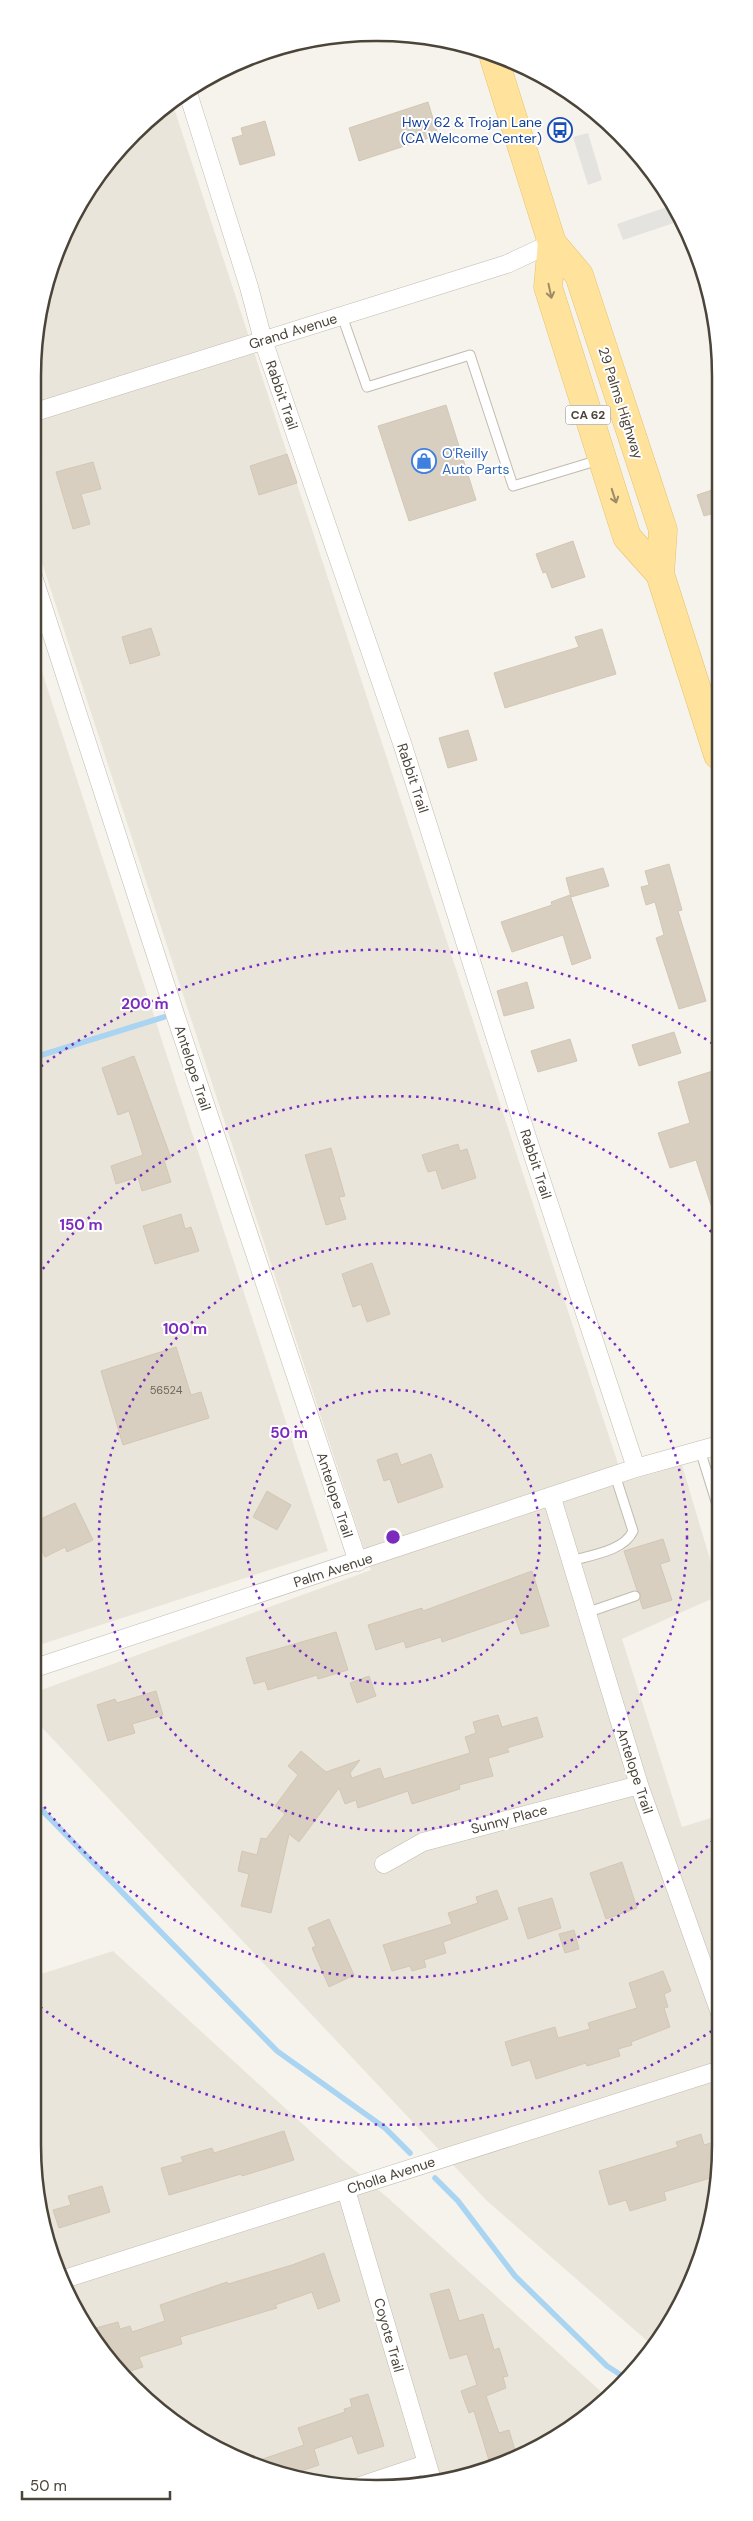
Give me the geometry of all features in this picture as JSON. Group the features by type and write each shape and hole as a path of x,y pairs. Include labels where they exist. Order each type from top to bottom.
{"main road":[{"name":"29 Palms Highway","path":"496,63 552,243 548,287 626,537 660,574"},
{"name":"29 Palms Highway","path":"552,243 579,275 663,530 660,574 712,736"}],"street":[{"name":"Rabbit Trail","path":"190,98 249,287 263,340 402,743 528,1140 636,1468"},
{"name":"Grand Avenue","path":"41,410 507,264 552,243"},
{"name":"Antelope Trail","path":"41,600 175,1014 358,1562"},
{"name":"Palm Avenue","path":"41,1666 552,1498 636,1468 712,1447"},
{"name":"Antelope Trail","path":"552,1498 639,1785 712,1990"},
{"name":"Sunny Place","path":"384,1864 423,1842 639,1785"},
{"name":"Cholla Avenue","path":"69,2277 712,2073"},
{"name":"Coyote Trail","path":"346,2190 429,2472"},
{"path":"397,2479 429,2472"}],"lane":[{"path":"342,316 367,387 470,355 513,486 602,460"},
{"path":"700,1450 712,1487"},
{"path":"571,1561 619,1546 629,1540 633,1531 615,1476"},
{"path":"586,1612 635,1596"}],"shaded area":[{"path":"174,109 624,1482 682,1465 712,1566 712,1599 622,1639 682,1827 712,1818 712,2144 709,2188 700,2231 686,2273 667,2312 648,2341 486,2200 41,1727 41,1690 371,1570 41,559 42,355 48,311 59,269 86,209 111,172 139,139"},
{"path":"588,133 602,180 588,185 573,137"},
{"path":"666,207 674,223 623,240 617,224"},
{"path":"41,669 328,1551 41,1644"},
{"path":"113,1951 341,2159 387,2197 602,2393 544,2435 505,2454 484,2462 442,2473 420,2477 376,2480 333,2477 269,2462 209,2435 172,2410 155,2397 124,2366 98,2331 76,2293 59,2252 48,2210 42,2166 41,1974"}],"building":[{"path":"428,102 438,135 359,161 349,128"},
{"path":"265,121 275,155 240,165 232,138 243,135 241,128"},
{"path":"446,405 476,500 409,521 378,426"},
{"path":"287,454 297,483 259,495 250,466"},
{"path":"93,462 101,489 81,494 90,524 73,529 56,472"},
{"path":"712,490 712,514 704,516 697,495"},
{"path":"573,541 585,577 552,588 546,572 543,573 536,554"},
{"path":"151,628 160,655 130,664 122,637"},
{"path":"602,629 616,674 505,708 494,673 579,647 575,637"},
{"path":"468,730 477,760 448,768 439,738"},
{"path":"669,864 682,910 678,911 706,1001 679,1009 656,938 664,935 655,902 646,905 641,887 649,885 645,871"},
{"path":"603,868 609,886 571,897 566,878"},
{"path":"570,895 591,958 572,965 563,935 512,952 501,922 552,905 551,902"},
{"path":"527,982 534,1008 504,1016 497,991"},
{"path":"674,1032 681,1053 639,1066 632,1045"},
{"path":"570,1039 577,1061 538,1072 531,1051"},
{"path":"134,1056 171,1158 164,1160 171,1182 142,1191 138,1177 116,1184 111,1166 143,1155 129,1111 118,1115 102,1068"},
{"path":"712,1071 712,1208 696,1160 670,1168 658,1133 690,1123 678,1082"},
{"path":"458,1144 460,1151 467,1149 476,1178 442,1189 436,1170 428,1172 422,1155"},
{"path":"331,1148 345,1196 339,1197 346,1219 326,1225 305,1155"},
{"path":"181,1214 185,1229 191,1227 199,1251 155,1264 143,1226"},
{"path":"372,1263 390,1314 367,1322 361,1304 353,1307 342,1274"},
{"path":"176,1347 191,1395 201,1392 209,1418 123,1445 101,1371"},
{"path":"397,1453 401,1465 431,1454 443,1487 398,1503 390,1479 384,1481 377,1460"},
{"path":"267,1491 291,1505 277,1530 253,1517"},
{"path":"75,1503 93,1540 67,1552 65,1547 45,1557 41,1549 41,1519"},
{"path":"663,1539 670,1561 660,1564 672,1600 643,1609 640,1600 641,1594 637,1590 624,1551"},
{"path":"532,1571 549,1626 521,1634 515,1617 442,1642 441,1637 406,1648 404,1641 376,1650 368,1625 422,1608 423,1611"},
{"path":"336,1632 348,1670 318,1679 317,1675 268,1690 265,1681 254,1684 246,1658"},
{"path":"369,1676 376,1696 357,1703 350,1683"},
{"path":"156,1691 163,1715 132,1724 135,1733 108,1741 97,1705 115,1699 117,1703"},
{"path":"498,1715 502,1727 537,1717 543,1737 507,1748 509,1752 488,1758 493,1776 459,1785 460,1789 412,1804 408,1791 358,1808 356,1800 345,1804 339,1788 299,1842 289,1834 271,1913 241,1906 249,1874 238,1871 242,1851 257,1855 261,1838 266,1839 285,1814 275,1806 298,1775 288,1766 301,1751 326,1772 360,1760 350,1773 352,1778 380,1768 384,1779 470,1753 465,1737 476,1733 473,1722"},
{"path":"622,1862 637,1908 606,1919 590,1873"},
{"path":"497,1890 508,1919 443,1942 446,1953 424,1960 426,1967 412,1971 410,1966 392,1971 383,1945 452,1924 448,1913 478,1903 476,1897"},
{"path":"552,1898 561,1928 528,1939 518,1908"},
{"path":"329,1919 354,1975 329,1987 312,1948 316,1946 308,1928"},
{"path":"574,1930 579,1949 565,1953 559,1934"},
{"path":"663,1971 671,1991 664,1994 668,2007 664,2008 670,2027 631,2042 632,2045 618,2049 620,2056 587,2066 586,2063 536,2079 530,2060 512,2066 505,2042 555,2027 558,2038 590,2029 588,2023 637,2008 629,1983"},
{"path":"284,2131 294,2160 169,2195 161,2168 183,2162 181,2157 212,2148 214,2153"},
{"path":"701,2134 704,2145 712,2143 710,2178 664,2192 666,2200 630,2211 626,2200 609,2205 599,2171 678,2147 676,2142"},
{"path":"102,2186 110,2212 59,2228 53,2210 71,2205 68,2196"},
{"path":"324,2253 340,2301 318,2309 312,2292 275,2305 277,2308 180,2337 182,2344 139,2357 143,2367 129,2371 96,2328 118,2322 120,2329 130,2326 132,2332 165,2321 160,2305 227,2282 228,2284 292,2265"},
{"path":"449,2289 459,2321 483,2314 494,2350 499,2348 508,2376 503,2377 506,2388 486,2396 499,2433 509,2430 515,2450 489,2460 474,2411 469,2413 461,2391 477,2385 467,2354 450,2359 430,2294"},
{"path":"368,2394 384,2446 358,2454 352,2436 314,2449 319,2465 302,2471 262,2459 304,2445 298,2428 345,2412 344,2409 352,2407 350,2399"}],"waterway":[{"path":"41,1055 164,1017"},
{"path":"41,1809 277,2051 385,2128 410,2153"},
{"path":"435,2178 458,2201 515,2276 607,2366 621,2375"}],"place":[{"name":"Hwy 62 & Trojan Lane (CA Welcome Center)","path":"560,130"},
{"name":"O'Reilly Auto Parts","path":"424,461"}]}
